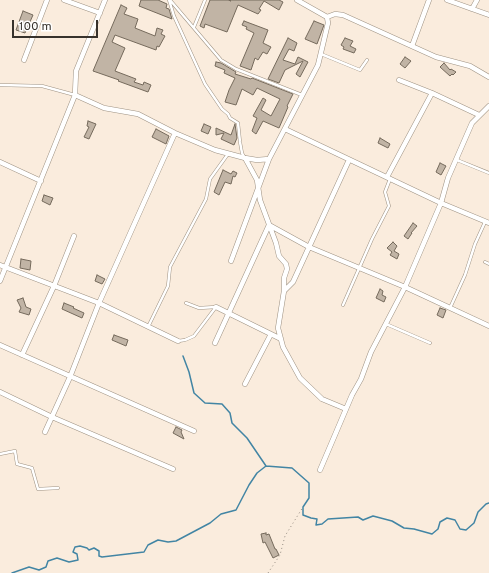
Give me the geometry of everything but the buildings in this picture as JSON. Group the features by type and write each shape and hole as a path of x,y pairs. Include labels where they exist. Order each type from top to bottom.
{"street":[{"path":"24,60 47,0"},
{"path":"64,0 100,13"},
{"path":"0,281 75,95 76,71 105,0"},
{"path":"297,0 327,17"},
{"path":"412,46 429,0"},
{"path":"447,0 489,15"},
{"path":"472,9 477,0"},
{"path":"327,17 334,14 343,15 436,56 470,66 489,77"},
{"path":"231,261 269,159 318,65 328,23 327,17"},
{"path":"399,80 432,93 479,115"},
{"path":"388,178 432,93"},
{"path":"75,95 104,108 138,114 175,133 215,150 245,158 257,160 269,159"},
{"path":"320,470 352,395 361,379 371,352 405,287 441,203 448,178 472,123 489,106"},
{"path":"285,129 441,203 487,222"},
{"path":"45,432 70,377 99,303 175,133"},
{"path":"245,158 257,180 260,200 279,256 286,264 287,269 284,278 284,291 278,328 283,347 300,378 322,399 346,409"},
{"path":"284,291 293,282 349,160"},
{"path":"0,162 41,181"},
{"path":"269,225 309,247 405,287 489,326"},
{"path":"215,343 269,225"},
{"path":"22,355 54,286 74,236"},
{"path":"0,265 99,303 178,341"},
{"path":"216,307 281,339"},
{"path":"245,384 271,334"},
{"path":"0,345 194,431"},
{"path":"0,392 52,417 173,469"}],"lane":[{"path":"169,0 221,60 236,69 302,95"},
{"path":"169,0 174,16 205,84 222,109 230,118 238,123 241,148 245,158"},
{"path":"194,28 205,0"},
{"path":"321,54 360,70 367,60"},
{"path":"0,85 42,86 75,95"},
{"path":"148,327 168,286 170,267 206,199 210,179 228,153"},
{"path":"457,160 489,173"},
{"path":"343,304 372,239 389,206 385,192 388,178"},
{"path":"450,308 465,275 475,244 487,222"},
{"path":"485,262 489,264"},
{"path":"186,303 199,308 216,307"},
{"path":"178,341 194,336 216,307"},
{"path":"386,324 430,343"},
{"path":"0,454 15,452 17,464 32,468 38,489 58,488"}],"path":[{"path":"268,573 280,555 285,536 303,507"}],"waterway":[{"path":"183,356 194,393 205,403 222,404 230,413 232,423 247,438 266,466"},
{"path":"12,573 29,567 39,570 46,567 48,561 57,558 69,562 78,560 77,554 73,552 75,547 80,546 89,550 94,548 99,551 99,556 102,557 144,552 148,545 158,540 168,542 176,541 210,523 221,514 236,510 257,473 266,466 292,468 309,483 309,498 303,507 303,515 317,519 316,525 322,524 328,519 358,517 363,520 373,516 392,521 404,528 432,534 438,529 440,522 447,518 455,520 460,529 466,530 474,523 478,512 489,503"}]}
